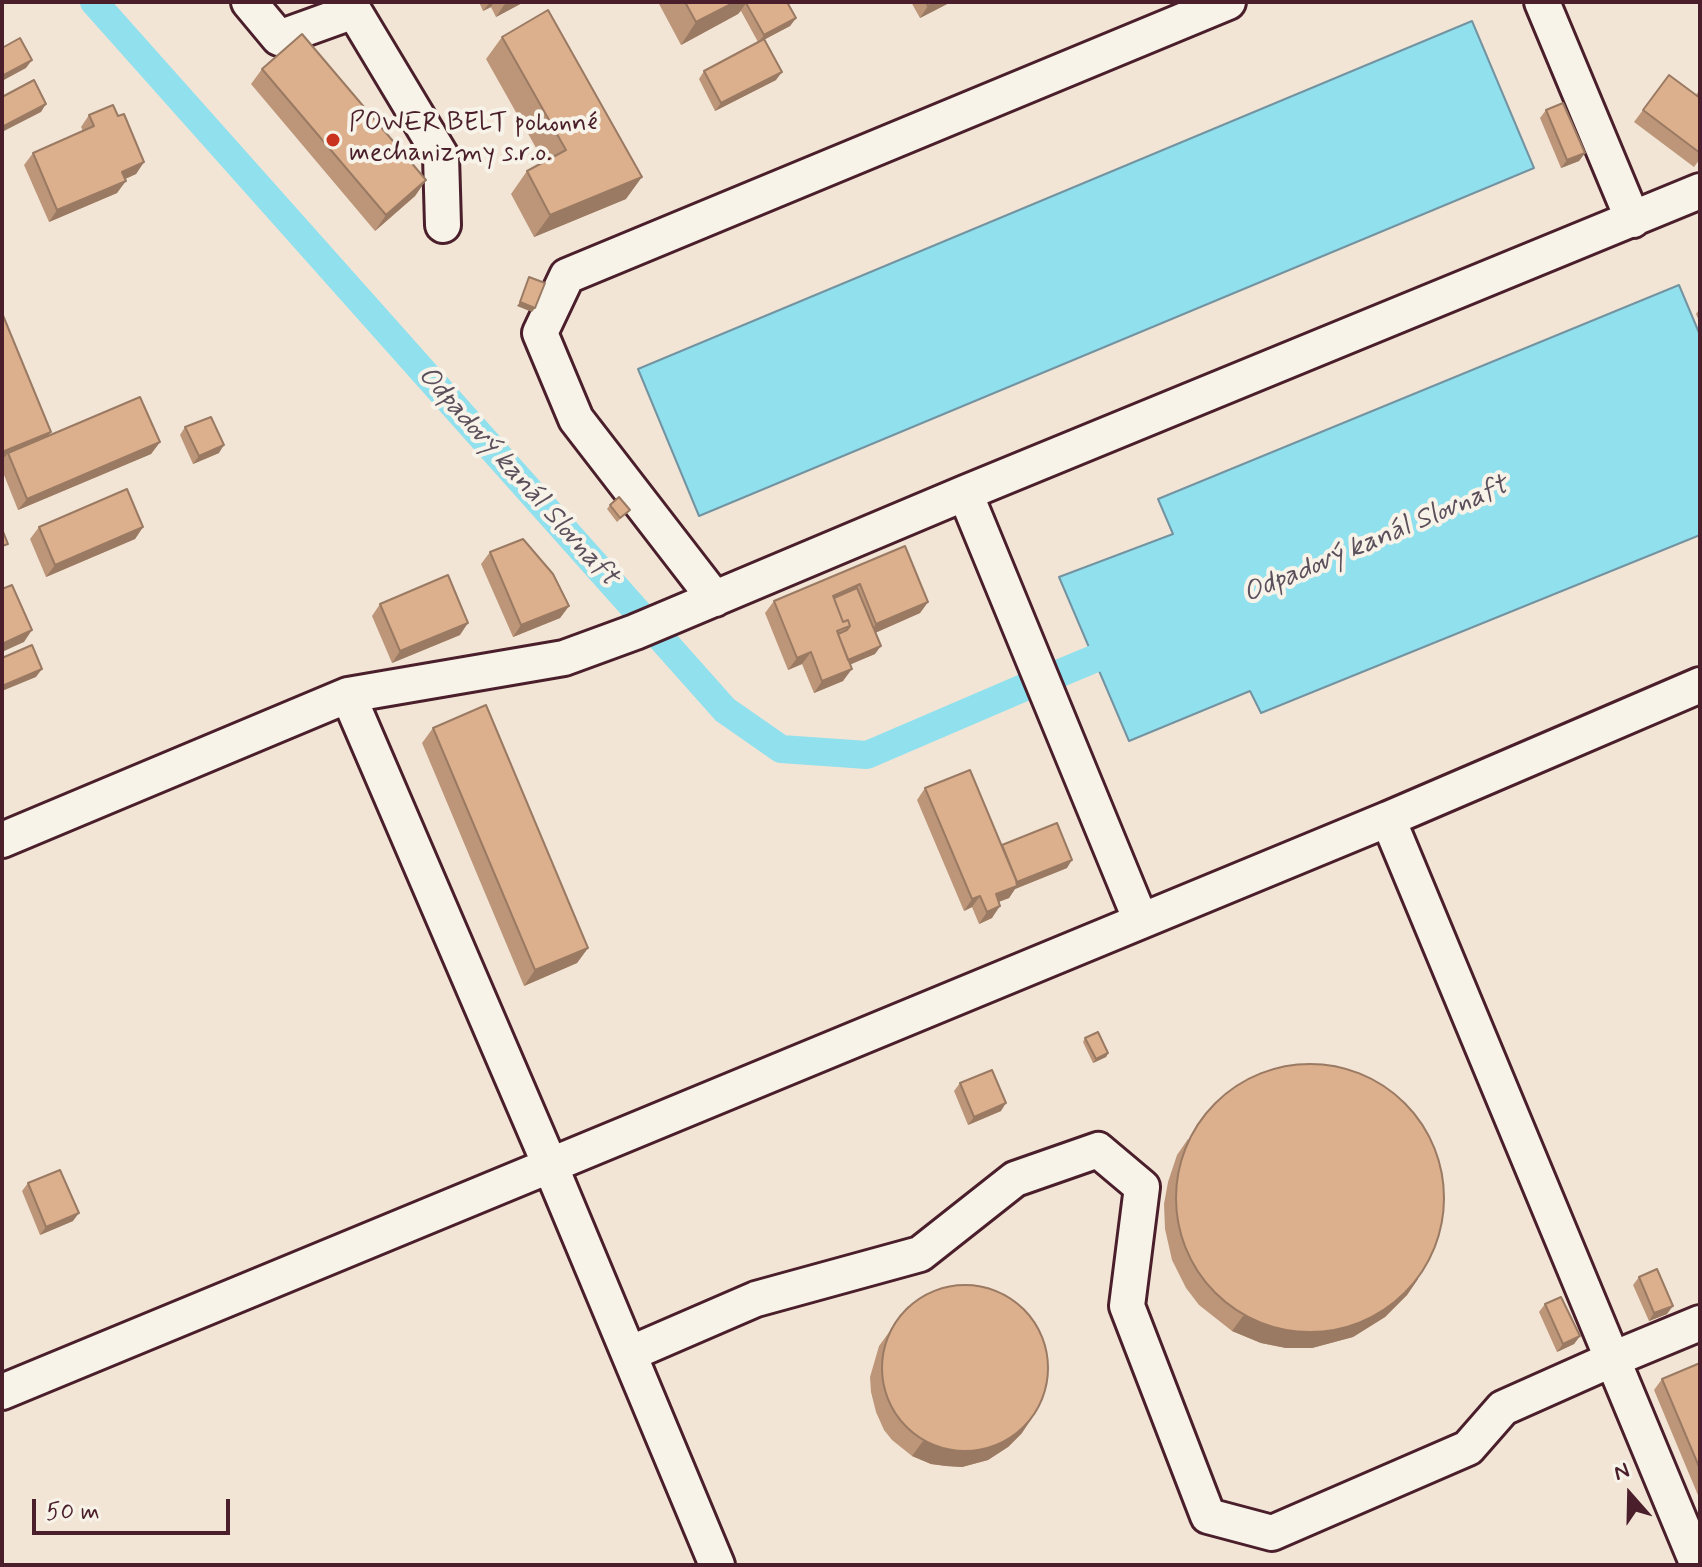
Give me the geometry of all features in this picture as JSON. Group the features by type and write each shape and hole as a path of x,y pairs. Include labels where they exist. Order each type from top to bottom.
{"lane":[{"path":"249,2 279,38 354,11 441,156 443,225"},
{"path":"715,599 576,419 540,333 567,276 1228,2"},
{"path":"1542,2 1633,220"},
{"path":"2,840 348,695 564,658 635,632 1700,191"},
{"path":"965,493 1141,921"},
{"path":"2,1392 1388,819 1700,685"},
{"path":"348,695 550,1165 717,1565"},
{"path":"1388,819 1698,1565"},
{"path":"629,1354 756,1299 920,1254 1015,1179 1098,1150 1142,1187 1127,1306 1208,1516 1272,1533 1468,1448 1503,1408 1700,1323"}],"water":[{"path":"1472,21 1534,168 699,516 638,369"},
{"path":"1679,285 1700,335 1700,535 1261,713 1250,691 1129,741 1059,577 1173,534 1158,499"}],"building":[{"path":"685,2 735,2 696,22"},
{"path":"747,2 787,2 796,18 764,35"},
{"path":"548,10 642,177 550,215 527,171 566,150 502,37"},
{"name":"POWER BELT pohonné mechanizmy s.r.o.","path":"302,34 426,180 386,215 262,69"},
{"path":"20,38 32,60 2,76 2,48"},
{"path":"764,39 782,72 721,103 704,71"},
{"path":"1669,75 1700,98 1700,153 1643,110"},
{"path":"34,80 46,104 2,127 2,97"},
{"path":"1563,103 1585,153 1567,160 1546,110"},
{"path":"113,105 118,116 124,114 144,162 122,172 126,181 57,210 33,153 94,126 89,115"},
{"path":"529,277 545,283 535,308 520,302"},
{"path":"2,313 51,432 2,452"},
{"path":"140,397 160,442 27,499 8,453"},
{"path":"211,417 224,445 199,456 185,427"},
{"path":"127,489 143,527 55,565 39,527"},
{"path":"619,497 630,510 620,518 610,505"},
{"path":"2,529 8,544 2,546"},
{"path":"523,539 553,574 569,606 521,625 490,552"},
{"path":"905,546 928,602 876,624 860,584 833,596 843,622 848,620 850,626 837,631 852,669 822,681 811,652 797,658 774,601"},
{"path":"448,575 468,623 400,651 380,604"},
{"path":"12,585 32,630 2,644 2,589"},
{"path":"857,588 881,646 848,660 838,634 850,626 848,620 843,622 834,598"},
{"path":"32,645 42,669 2,686 2,658"},
{"path":"486,705 588,948 535,970 433,728"},
{"path":"970,770 1017,886 996,894 1000,906 987,912 980,896 972,899 925,788"},
{"path":"1057,823 1072,860 1017,882 1002,845"},
{"path":"1098,1032 1108,1053 1096,1059 1085,1038"},
{"path":"1310,1064 1361,1074 1405,1103 1434,1147 1444,1198 1434,1249 1405,1293 1361,1322 1310,1332 1259,1322 1215,1293 1186,1249 1176,1198 1186,1147 1215,1103 1259,1074"},
{"path":"992,1070 1006,1103 974,1117 960,1083"},
{"path":"60,1170 79,1213 46,1227 28,1183"},
{"path":"1657,1269 1673,1306 1654,1313 1639,1277"},
{"path":"965,1285 997,1291 1024,1309 1042,1336 1048,1368 1042,1400 1024,1427 997,1445 965,1451 933,1445 906,1427 888,1400 882,1368 888,1336 906,1309 933,1291"},
{"path":"1561,1297 1580,1336 1563,1344 1545,1304"},
{"path":"1700,1363 1700,1469 1662,1379"}],"waterway":[{"name":"Odpadový kanál Slovnaft","path":"94,2 725,710 781,749 867,755 1023,688"},
{"name":"Odpadový kanál Slovnaft","path":"1053,676 1130,644"}],"place":[{"name":"POWER BELT pohonné mechanizmy s.r.o.","path":"333,140"}]}
